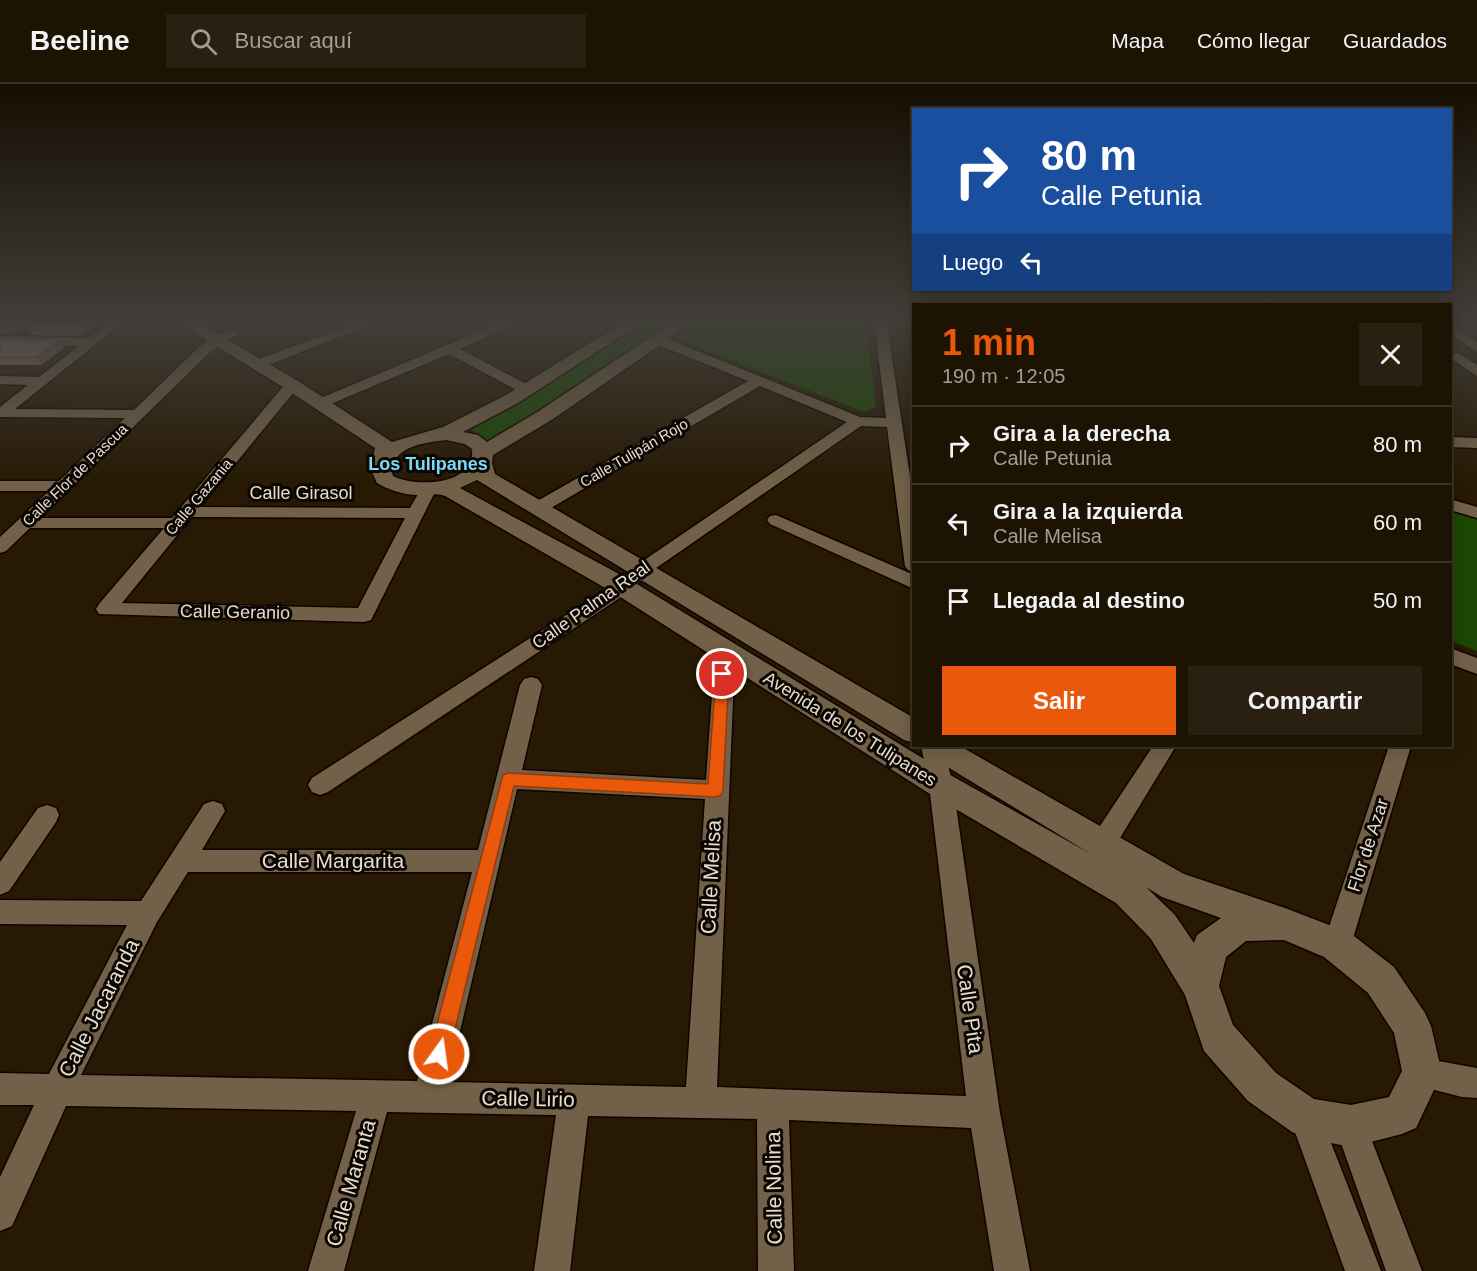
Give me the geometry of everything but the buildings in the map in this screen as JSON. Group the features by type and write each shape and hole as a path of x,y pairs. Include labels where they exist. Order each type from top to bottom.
{"street":[{"path":"49,375 2,413 138,414"},
{"name":"Calle Flor de Pascua","path":"0,548 178,375"},
{"path":"281,375 292,385 394,429 431,435"},
{"path":"288,375 328,400 385,446 385,457 380,468 381,474 389,483 406,489 434,489 462,481 483,458 603,375"},
{"path":"328,400 387,375"},
{"path":"500,375 527,390"},
{"path":"385,457 398,446 450,431 527,390 548,375"},
{"path":"748,375 858,421 892,423"},
{"path":"886,375 912,553"},
{"path":"0,380 42,381"},
{"name":"Calle Tulipán Rojo","path":"538,508 760,380"},
{"name":"Calle Gazania","path":"106,609 292,385"},
{"name":"Calle Palma Real","path":"320,785 633,578 858,421"},
{"name":"Avenida de los Tulipanes","path":"431,435 455,435 471,439 482,447 485,477 538,508 633,578 725,652 940,785 1128,892 1163,927 1201,986 1218,1037 1262,1087 1306,1118 1351,1126 1402,1114 1422,1072 1412,1026 1381,980 1337,945 1285,924 1174,886 936,747"},
{"path":"1452,442 1477,443"},
{"path":"0,486 64,486"},
{"path":"416,513 434,489"},
{"name":"Avenida de los Tulipanes","path":"434,489 452,492 633,578 912,731"},
{"path":"1452,505 1477,513"},
{"name":"Calle Girasol","path":"26,522 416,513"},
{"name":"Calle Geranio","path":"106,609 364,615 416,513"},
{"path":"776,520 912,582"},
{"name":"Calle Melisa","path":"701,1103 725,652"},
{"path":"1452,657 1477,667"},
{"path":"429,1097 531,685"},
{"name":"Calle Pita","path":"934,747 984,1113 1012,1271"},
{"path":"1103,843 1164,747"},
{"name":"Flor de Azar","path":"1337,945 1400,747"},
{"path":"508,779 716,790"},
{"name":"Calle Jacaranda","path":"0,1214 58,1089 148,913 213,812"},
{"path":"0,883 47,815"},
{"name":"Calle Margarita","path":"180,861 486,861"},
{"path":"0,912 148,913"},
{"name":"Avenida de los Tulipanes","path":"1201,986 1210,947 1240,925 1285,924"},
{"path":"1422,1072 1462,1082 1477,1083"},
{"name":"Calle Lirio","path":"0,1089 773,1104 984,1113"},
{"name":"Calle Maranta","path":"326,1271 376,1096"},
{"path":"552,1271 574,1100"},
{"name":"Calle Nolina","path":"773,1104 776,1271"},
{"path":"1306,1118 1363,1271"},
{"path":"1351,1126 1404,1271"}],"green space":[{"path":"556,375 590,375 487,443 470,428"},
{"path":"770,375 872,375 876,407 864,412"},
{"path":"1452,509 1477,517 1477,651 1452,641"}],"district":[{"name":"Los Tulipanes","path":"428,464"}],"route":[{"path":"439,1054 508,779 716,790 722,674"}]}
